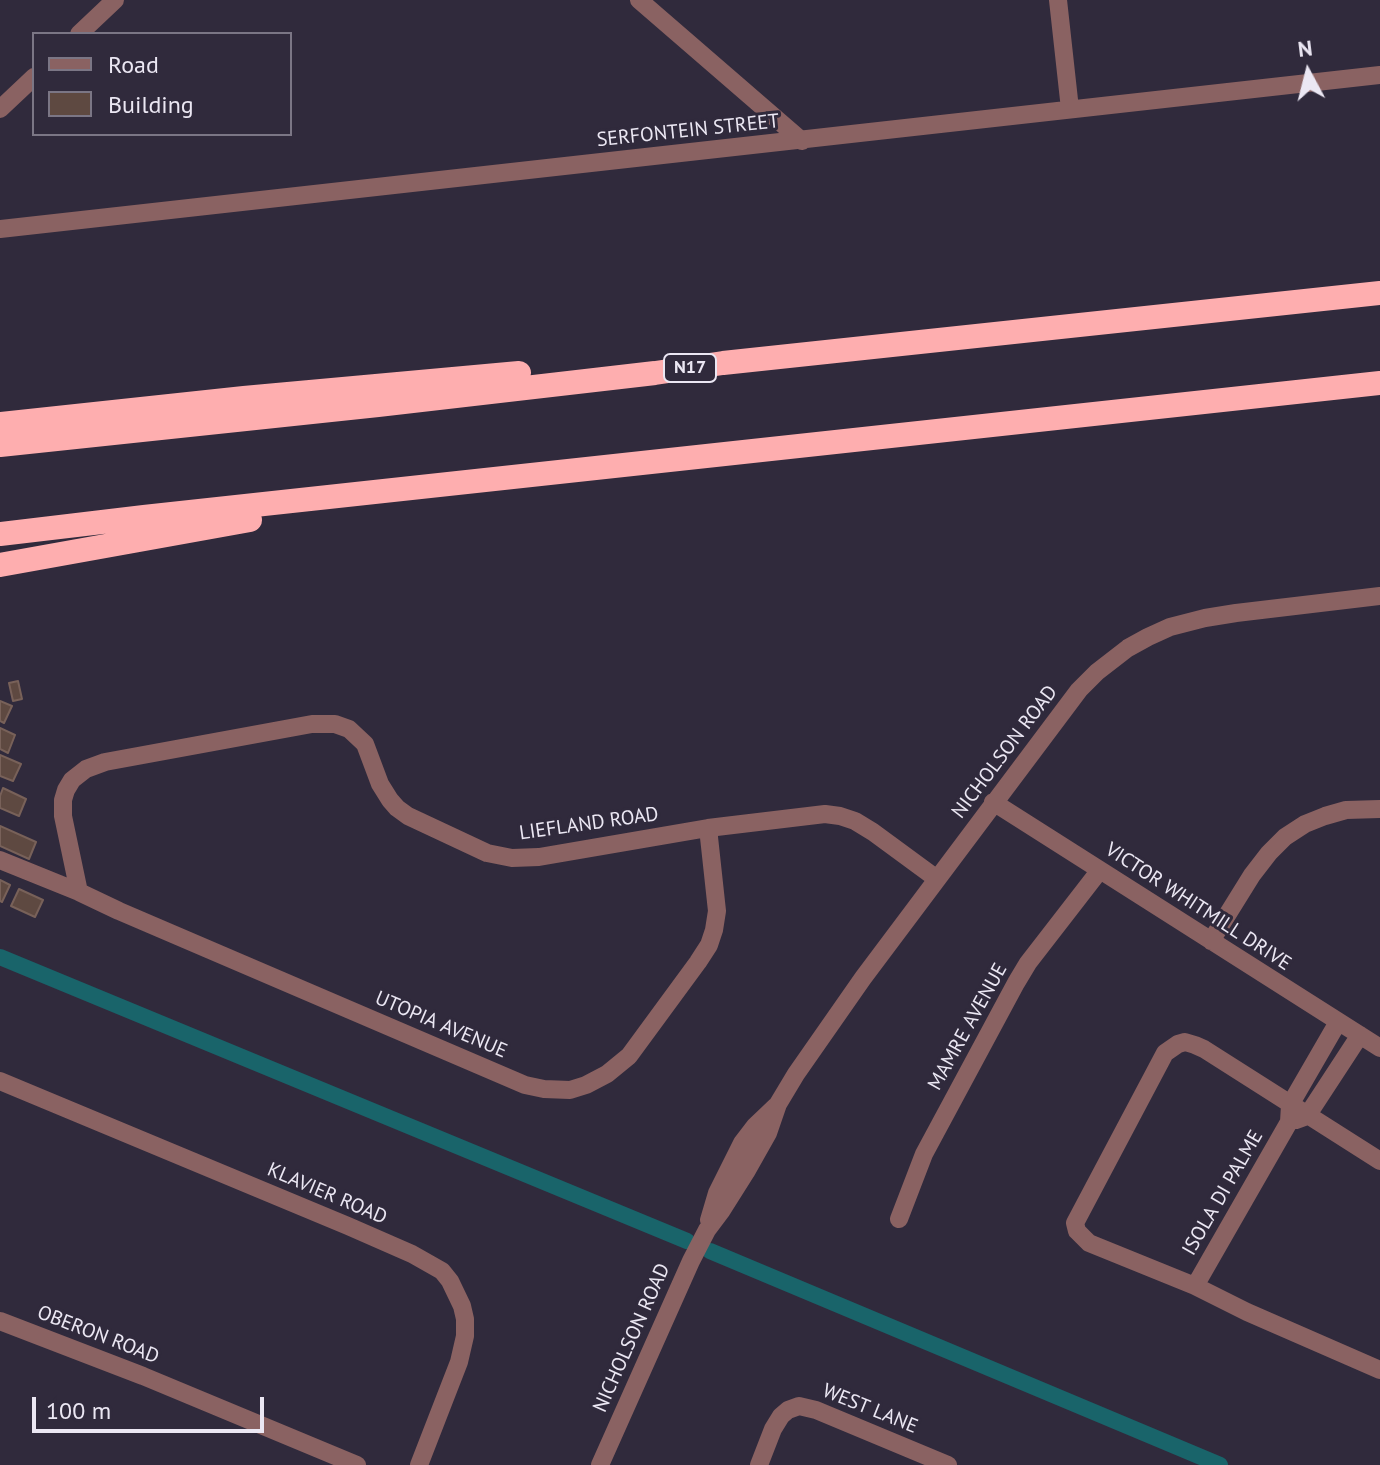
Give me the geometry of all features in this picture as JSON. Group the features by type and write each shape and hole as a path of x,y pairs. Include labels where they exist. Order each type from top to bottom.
{"highway":[{"name":"N17","path":"0,445 1380,293"},
{"path":"0,424 551,370 692,360 723,363"},
{"path":"0,534 1380,383"},
{"path":"0,565 437,485"}],"street":[{"path":"81,32 115,0"},
{"path":"639,0 802,141"},
{"path":"1058,0 1070,109"},
{"name":"SERFONTEIN STREET","path":"0,229 1380,75"},
{"path":"0,109 32,79"},
{"name":"NICHOLSON ROAD","path":"600,1465 707,1230 717,1193 742,1143 778,1104 853,991 1079,690 1113,659 1170,627 1205,618 1380,596"},
{"name":"LIEFLAND ROAD","path":"79,892 63,816 63,800 72,780 86,769 105,762 312,724 335,724 349,729 365,744 380,784 397,808 487,853 512,858 539,857 708,828 825,814 855,821 937,879"},
{"name":"VICTOR WHITMILL DRIVE","path":"993,802 1380,1048"},
{"path":"1211,941 1252,875 1285,837 1325,816 1346,810 1380,809"},
{"name":"UTOPIA AVENUE","path":"0,860 525,1085 570,1090 607,1074 629,1056 709,945 717,911 708,828"},
{"name":"MAMRE AVENUE","path":"899,1219 924,1154 1016,983 1100,870"},
{"name":"ISOLA DI PALME","path":"1195,1286 1295,1114 1338,1022"},
{"name":"ISOLA DI PALME","path":"1295,1114 1360,1035"},
{"path":"1380,1161 1295,1114 1204,1049 1185,1042 1165,1053 1075,1223 1077,1231 1089,1243 1195,1286 1380,1370"},
{"name":"KLAVIER ROAD","path":"0,1081 348,1226 442,1271 462,1306 465,1336 459,1362 419,1465"},
{"name":"OBERON ROAD","path":"0,1321 143,1376 357,1465"},
{"name":"WEST LANE","path":"759,1465 781,1416 794,1407 805,1406 948,1465"}],"building":[{"path":"18,681 22,699 13,701 9,683"},
{"path":"0,701 12,706 4,723 0,721"},
{"path":"0,728 15,735 8,753 0,749"},
{"path":"0,755 21,764 13,781 0,776"},
{"path":"3,788 26,799 19,816 0,808"},
{"path":"0,826 36,842 29,859 0,846"},
{"path":"0,880 10,885 2,902 0,901"},
{"path":"19,889 43,900 35,917 11,906"}],"waterway":[{"path":"0,957 687,1241"},
{"path":"710,1251 1220,1465"}]}
